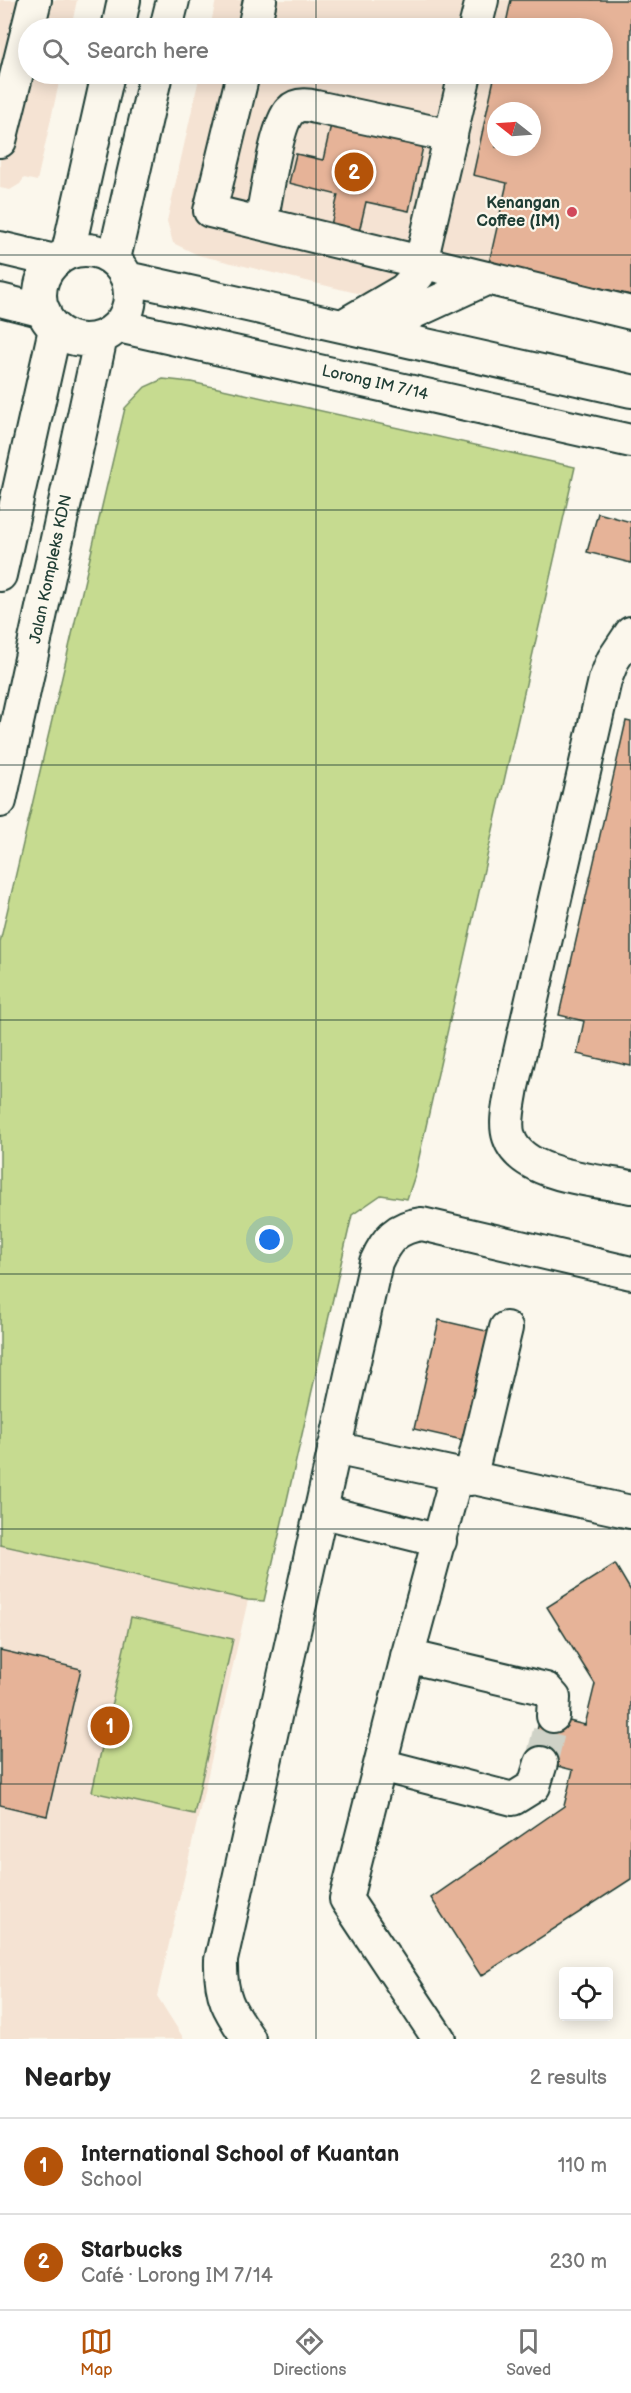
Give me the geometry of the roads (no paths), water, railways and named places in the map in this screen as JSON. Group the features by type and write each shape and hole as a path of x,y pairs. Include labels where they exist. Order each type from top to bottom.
{"street":[{"path":"29,18 33,0"},
{"path":"120,18 124,0"},
{"path":"168,18 173,0"},
{"path":"256,18 260,0"},
{"path":"478,18 482,0"},
{"path":"0,141 18,64"},
{"path":"0,575 49,320 40,294 41,283 61,257 105,84"},
{"path":"0,300 49,320 76,339 110,332 130,305 130,290 121,268 154,84"},
{"path":"241,84 210,211 631,313"},
{"path":"358,328 404,290 418,275 463,84"},
{"path":"261,223 282,128 290,110 296,107 307,105 451,136"},
{"path":"0,248 61,257 82,249 97,250 121,268 358,328 631,391"},
{"path":"358,328 488,278"},
{"name":"Lorong IM 7/14","path":"110,332 631,441"},
{"name":"Jalan Kompleks KDN","path":"0,801 110,332"},
{"path":"631,633 613,660 605,681 512,1087 508,1135 513,1147 525,1160 544,1169 631,1187"},
{"path":"249,2039 229,2009 220,1987 221,1960 376,1262 384,1244 394,1232 408,1225 422,1224 631,1273"},
{"path":"439,2039 346,1899 407,1656 440,1541 463,1478 506,1328"},
{"path":"334,1448 463,1478 631,1512"},
{"path":"320,1511 440,1541"},
{"path":"407,1656 546,1689 554,1698 553,1716"},
{"path":"380,1765 513,1799 534,1786 541,1763"}],"tunnel":[{"path":"541,1763 553,1716"}],"place":[{"name":"Starbucks","path":"354,172"},
{"name":"Kenangan Coffee (IM)","path":"572,212"},
{"name":"International School of Kuantan","path":"110,1726"}]}
